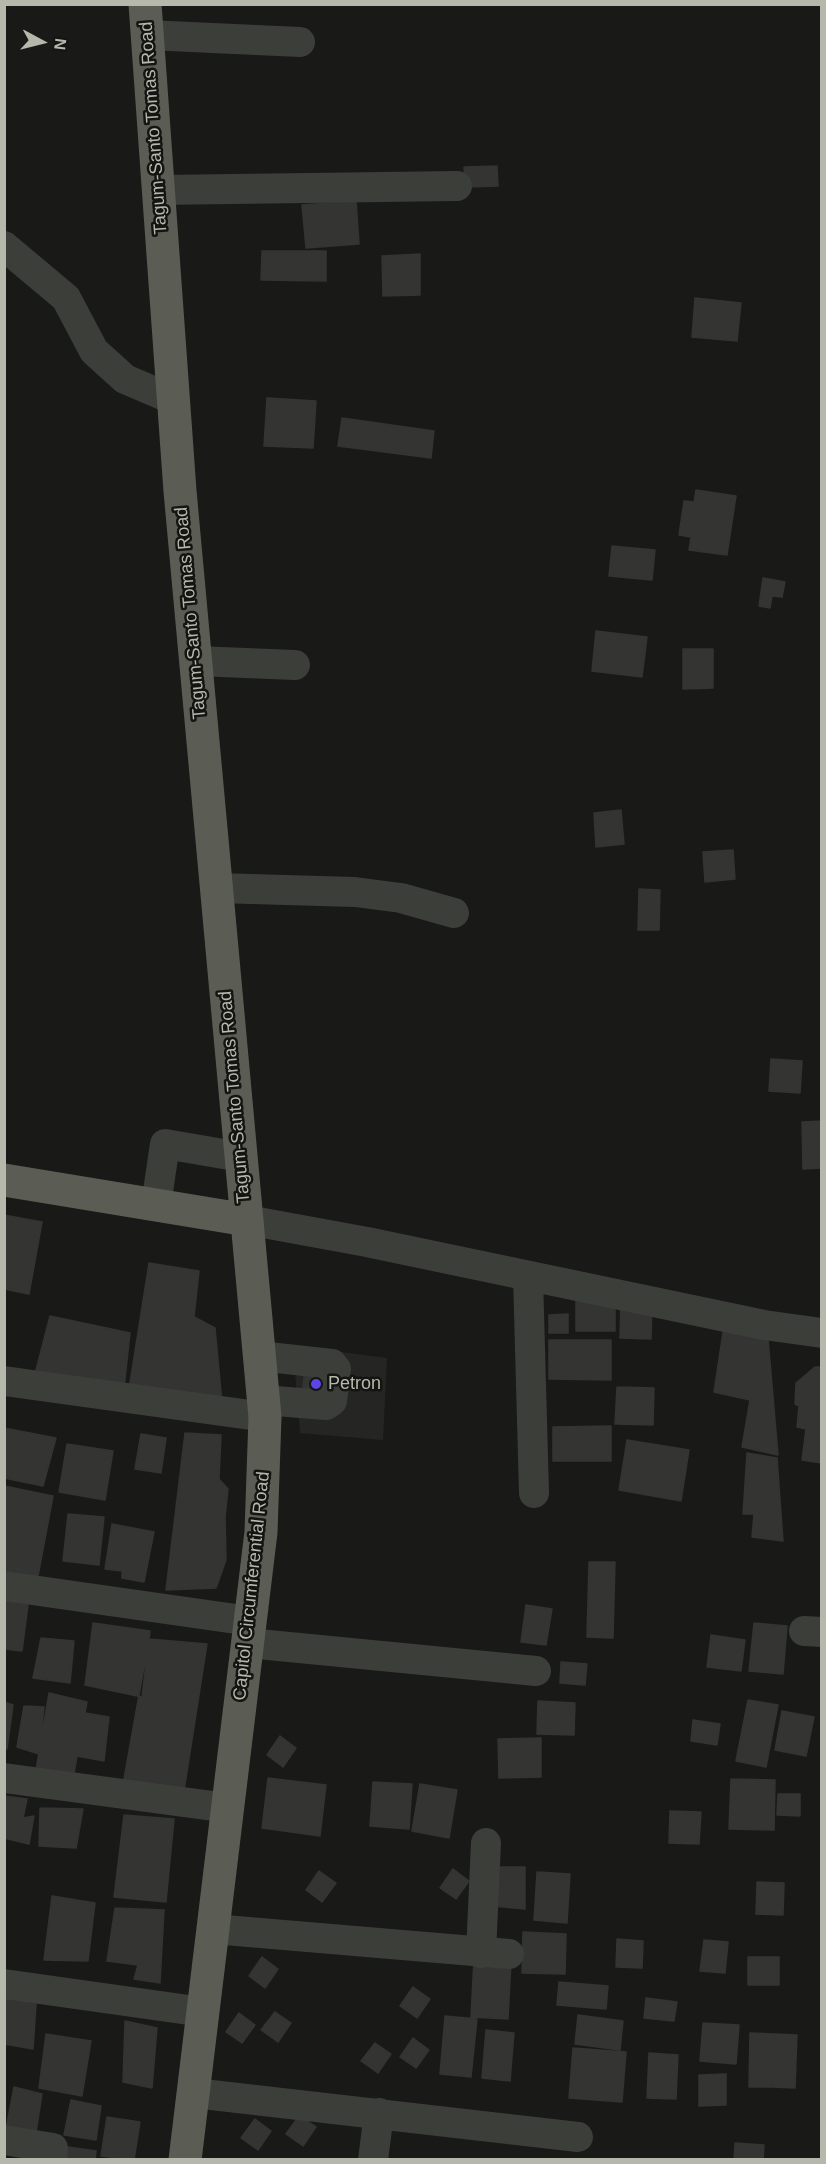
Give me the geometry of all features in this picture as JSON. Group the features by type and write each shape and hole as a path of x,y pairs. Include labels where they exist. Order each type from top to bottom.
{"main road":[{"name":"Tagum-Santo Tomas Road","path":"146,20 174,400 247,1220"},
{"path":"4,1180 247,1220"},
{"name":"Capitol Circumferential Road","path":"185,2160 261,1532 264,1409 247,1220"}],"street":[{"path":"146,20 300,42"},
{"path":"158,190 457,186"},
{"path":"4,246 66,298 94,351 125,379 174,400"},
{"path":"196,661 295,665"},
{"path":"216,888 355,892 401,898 454,913"},
{"path":"156,1205 165,1144 241,1157"},
{"path":"247,1220 367,1242 764,1325 822,1333"},
{"path":"528,1276 534,1493"},
{"path":"4,1381 264,1409 326,1405 332,1401 336,1369 332,1364 259,1356"},
{"path":"4,1586 249,1632 536,1671"},
{"path":"4,1778 228,1808"},
{"path":"213,1929 495,1954 486,1843"},
{"path":"4,1984 203,2012"},
{"path":"194,2093 578,2136"},
{"path":"373,2160 379,2113"},
{"path":"4,2140 53,2148 52,2160"}],"shaded area":[{"path":"293,1346 387,1358 383,1440 300,1433"}],"building":[{"path":"497,166 498,186 465,187 464,167"},
{"path":"356,201 359,244 306,248 302,205"},
{"path":"262,251 326,251 326,281 261,280"},
{"path":"420,254 420,295 383,296 382,256"},
{"path":"695,298 741,303 737,341 692,337"},
{"path":"267,398 316,401 313,448 264,446"},
{"path":"342,418 434,431 431,458 338,446"},
{"path":"696,490 736,496 727,555 689,550 691,537 679,535 684,501 694,502"},
{"path":"612,546 655,550 652,580 609,576"},
{"path":"763,578 785,582 782,597 772,596 770,608 759,606"},
{"path":"596,631 647,637 642,677 592,671"},
{"path":"683,649 713,649 713,688 683,689"},
{"path":"621,810 624,844 596,847 594,813"},
{"path":"733,850 735,879 705,882 703,852"},
{"path":"639,889 660,890 659,930 638,930"},
{"path":"771,1059 802,1061 800,1093 769,1091"},
{"path":"822,1121 822,1168 803,1169 802,1122"},
{"path":"4,1215 42,1222 29,1294 4,1289"},
{"path":"149,1263 199,1271 194,1317 215,1328 222,1403 129,1389"},
{"path":"576,1301 615,1301 615,1331 576,1331"},
{"path":"621,1301 652,1302 651,1339 620,1338"},
{"path":"568,1314 568,1333 549,1333 549,1315"},
{"path":"50,1316 130,1333 124,1388 35,1374"},
{"path":"725,1319 767,1327 778,1455 742,1447 750,1400 714,1392"},
{"path":"549,1340 611,1340 611,1380 549,1379"},
{"path":"815,1367 822,1367 822,1463 802,1460 806,1429 797,1427 799,1406 795,1404 796,1383"},
{"name":"Petron","path":"305,1368 331,1370 328,1399 302,1397"},
{"path":"617,1387 654,1388 653,1425 615,1424"},
{"path":"611,1426 611,1461 553,1461 553,1427"},
{"path":"4,1428 56,1438 43,1486 4,1478"},
{"path":"185,1433 221,1435 219,1479 228,1489 225,1517 226,1560 216,1588 166,1590"},
{"path":"141,1434 166,1438 161,1473 135,1469"},
{"path":"627,1440 689,1450 681,1501 619,1490"},
{"path":"67,1444 113,1451 105,1500 59,1492"},
{"path":"747,1453 777,1458 783,1541 752,1537 754,1514 743,1514"},
{"path":"4,1486 53,1496 38,1576 4,1572"},
{"path":"68,1514 104,1517 99,1565 63,1561"},
{"path":"112,1524 154,1532 144,1582 122,1578 122,1571 105,1569"},
{"path":"589,1562 615,1562 613,1638 587,1637"},
{"path":"4,1600 28,1605 22,1651 4,1649"},
{"path":"526,1605 552,1609 546,1645 521,1642"},
{"path":"93,1623 150,1631 142,1697 85,1685"},
{"path":"754,1623 787,1626 783,1674 749,1671"},
{"path":"711,1635 745,1640 741,1671 707,1667"},
{"path":"41,1638 74,1641 70,1683 33,1678"},
{"path":"149,1639 207,1644 184,1791 124,1779"},
{"path":"561,1662 587,1664 585,1685 560,1683"},
{"path":"49,1693 87,1702 74,1773 36,1770"},
{"path":"748,1700 778,1705 766,1767 736,1761"},
{"path":"538,1701 575,1703 574,1735 537,1734"},
{"path":"4,1702 13,1705 7,1749 4,1748"},
{"path":"24,1706 44,1707 39,1754 17,1747"},
{"path":"782,1711 814,1717 806,1756 775,1750"},
{"path":"85,1713 109,1717 104,1761 77,1756"},
{"path":"693,1720 720,1724 717,1745 691,1741"},
{"path":"280,1736 296,1748 283,1767 267,1755"},
{"path":"541,1738 541,1777 499,1778 498,1739"},
{"path":"268,1778 326,1785 320,1836 262,1828"},
{"path":"731,1779 775,1780 774,1830 729,1829"},
{"path":"373,1782 412,1784 409,1829 370,1826"},
{"path":"420,1784 457,1790 449,1838 412,1831"},
{"path":"778,1794 800,1794 800,1816 777,1815"},
{"path":"4,1796 27,1799 23,1818 34,1816 29,1844 4,1838"},
{"path":"40,1808 83,1809 76,1848 39,1846"},
{"path":"670,1811 701,1812 699,1844 669,1843"},
{"path":"124,1815 174,1819 166,1902 114,1897"},
{"path":"497,1867 525,1867 525,1909 493,1906"},
{"path":"453,1869 469,1881 456,1899 440,1888"},
{"path":"319,1871 336,1883 322,1902 306,1890"},
{"path":"537,1872 570,1874 567,1923 534,1920"},
{"path":"757,1882 784,1883 783,1915 756,1914"},
{"path":"52,1896 95,1903 88,1961 44,1960"},
{"path":"115,1908 164,1910 160,1983 134,1979 138,1965 107,1961"},
{"path":"523,1932 566,1934 565,1974 522,1973"},
{"path":"617,1939 643,1941 642,1968 616,1967"},
{"path":"704,1940 728,1942 725,1973 700,1971"},
{"path":"262,1957 278,1969 265,1988 249,1976"},
{"path":"748,1957 779,1957 779,1985 748,1985"},
{"path":"474,1959 511,1961 508,2019 471,2017"},
{"path":"559,1982 608,1986 606,2009 557,2005"},
{"path":"413,1987 430,1999 417,2018 400,2006"},
{"path":"4,1998 36,2004 33,2049 4,2044"},
{"path":"646,1998 677,2002 674,2021 644,2018"},
{"path":"275,2012 291,2023 278,2042 261,2030"},
{"path":"239,2013 255,2025 242,2043 226,2032"},
{"path":"578,2015 623,2021 620,2050 575,2044"},
{"path":"445,2016 477,2019 471,2077 440,2074"},
{"path":"125,2021 157,2028 152,2088 123,2082"},
{"path":"703,2023 739,2025 736,2064 700,2061"},
{"path":"486,2030 514,2033 510,2081 482,2078"},
{"path":"750,2033 774,2034 772,2087 749,2087"},
{"path":"46,2034 91,2041 82,2096 39,2088"},
{"path":"774,2034 797,2035 795,2088 772,2087"},
{"path":"413,2038 429,2050 416,2068 400,2057"},
{"path":"375,2043 391,2054 378,2073 361,2061"},
{"path":"573,2048 626,2052 622,2102 569,2098"},
{"path":"649,2053 678,2055 676,2099 647,2098"},
{"path":"726,2074 726,2105 699,2106 699,2075"},
{"path":"14,2087 42,2094 36,2133 6,2129"},
{"path":"71,2100 101,2106 96,2140 64,2135"},
{"path":"299,2116 316,2127 303,2146 286,2134"},
{"path":"107,2117 140,2122 134,2160 101,2156"},
{"path":"255,2119 271,2131 258,2150 241,2138"},
{"path":"735,2143 764,2145 763,2160 734,2160"},
{"path":"61,2146 96,2151 95,2160 60,2160"}],"place":[{"name":"Petron","path":"316,1384"}]}
